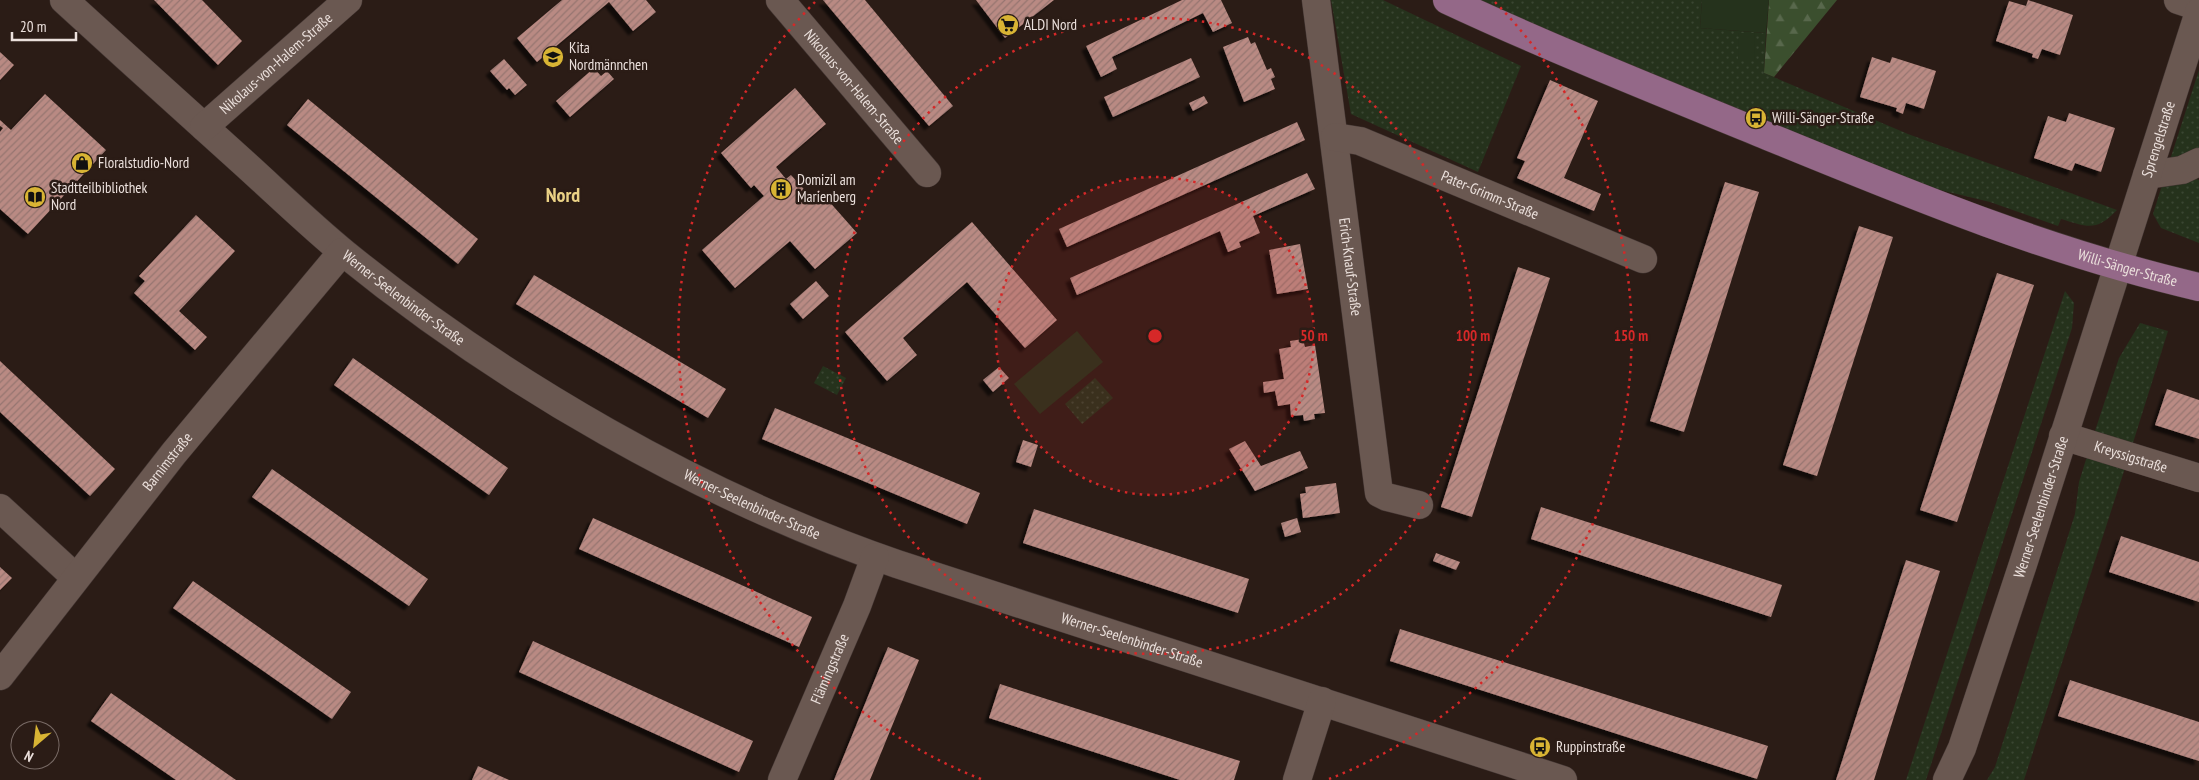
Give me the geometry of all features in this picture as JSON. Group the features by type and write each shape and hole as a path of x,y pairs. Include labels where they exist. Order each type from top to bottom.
{"main road":[{"name":"Willi-Sänger-Straße","path":"1448,0 1520,34 1899,191 2069,251 2199,287"}],"street":[{"name":"Werner-Seelenbinder-Straße","path":"64,0 342,252 456,337 513,374 600,426 715,490 830,540 875,556 1562,780"},
{"name":"Nikolaus-von-Halem-Straße","path":"204,127 348,0"},
{"name":"Nikolaus-von-Halem-Straße","path":"780,0 927,173"},
{"name":"Erich-Knauf-Straße","path":"1316,0 1379,492 1387,497 1419,505"},
{"path":"2178,0 2199,6"},
{"name":"Sprengelstraße","path":"2118,266 2199,12"},
{"name":"Pater-Grimm-Straße","path":"1334,137 1360,141 1643,259"},
{"path":"2147,175 2182,170 2199,162"},
{"name":"Barnimstraße","path":"0,676 174,453 342,252"},
{"name":"Werner-Seelenbinder-Straße","path":"1947,780 1962,748 2118,266"},
{"name":"Kreyssigstraße","path":"2063,436 2199,478"},
{"path":"0,508 76,577"},
{"name":"Flämingstraße","path":"782,780 857,606 875,556"},
{"path":"1297,780 1322,702"},
{"name":"Werner-Seelenbinder-Straße","path":"1957,780 1962,748"}],"green space":[{"path":"1331,0 1383,0 1521,66 1478,172 1351,114"},
{"path":"1472,0 1702,0 1700,28 1766,33 1764,73 1908,134 2117,210 2097,225 2078,224 2061,219 2058,226 1990,202 1936,189 1861,162"},
{"path":"1702,0 1769,0 1766,33 1700,28"},
{"path":"1769,0 1837,0 1774,77 1764,73"},
{"path":"1739,33 1755,33 1754,60 1738,60"},
{"path":"2199,70 2199,157 2169,163"},
{"path":"2189,176 2199,180 2199,243 2161,228 2153,214 2163,182"},
{"path":"2065,291 2074,303 2072,328 1926,780 1906,780"},
{"path":"2140,323 2168,331 2132,446 2094,434 2119,358"},
{"path":"1077,331 1103,362 1040,414 1014,384"},
{"path":"823,366 846,378 837,395 814,383"},
{"path":"1095,378 1113,398 1082,424 1065,404"},
{"path":"2088,453 2126,465 2024,780 1987,780 1995,767 2075,514 2079,482"}],"building":[{"path":"154,0 202,0 242,41 218,65"},
{"path":"562,0 646,0 656,12 633,31 609,2 537,62 517,38"},
{"path":"823,0 865,0 953,106 929,126"},
{"name":"ALDI Nord","path":"976,0 1054,0 1005,38"},
{"path":"1182,0 1221,0 1232,23 1213,32 1203,13 1112,57 1117,69 1101,77 1086,46"},
{"path":"2028,0 2073,15 2060,55 2042,49 2038,59 2032,57 2033,54 1996,41 2009,1 2026,6"},
{"path":"1248,37 1251,44 1255,42 1267,70 1271,68 1275,77 1271,79 1275,89 1244,102 1223,47"},
{"path":"0,52 14,65 0,80"},
{"path":"1872,57 1890,63 1892,57 1936,71 1924,109 1906,103 1903,114 1896,111 1897,108 1860,97"},
{"path":"1191,58 1200,77 1113,117 1104,97"},
{"path":"504,59 527,85 515,95 509,88 507,90 490,71"},
{"path":"594,68 601,76 607,71 614,79 570,117 556,101"},
{"path":"1550,80 1598,101 1564,178 1601,194 1594,211 1517,178 1525,161 1517,158"},
{"name":"Domizil am Marienberg","path":"795,88 826,124 776,167 786,179 791,175 811,197 819,190 857,233 815,269 790,241 735,288 702,250 764,196 754,185 751,188 721,153"},
{"path":"45,94 106,150 28,234 0,209 0,132 3,128 0,126 0,120 11,130"},
{"path":"1204,96 1208,103 1193,111 1189,103"},
{"path":"308,99 478,239 458,264 287,125"},
{"path":"2069,113 2115,128 2101,172 2075,163 2072,171 2034,158 2048,116 2066,122"},
{"path":"1297,122 1305,140 1067,247 1059,229"},
{"path":"1307,173 1315,189 1253,216 1260,233 1239,242 1241,247 1228,252 1220,231 1077,295 1070,278"},
{"path":"1725,182 1759,192 1684,432 1650,421"},
{"path":"196,215 235,251 179,311 207,337 195,350 134,293 145,281 139,276"},
{"path":"972,222 1057,320 1025,348 967,282 903,338 917,355 887,381 845,332"},
{"path":"1859,226 1893,237 1817,476 1783,465"},
{"path":"1300,244 1308,289 1277,294 1269,250"},
{"path":"1518,267 1550,278 1472,517 1441,507"},
{"path":"1997,273 2034,285 1957,522 1920,510"},
{"path":"534,275 726,389 708,418 516,304"},
{"path":"816,281 829,296 803,319 790,304"},
{"path":"1303,339 1305,347 1315,345 1325,413 1314,414 1315,419 1304,421 1303,415 1291,416 1290,404 1278,406 1275,391 1264,393 1263,382 1284,379 1279,349 1291,347 1290,341"},
{"path":"353,358 508,468 489,495 334,385"},
{"path":"0,361 115,469 90,496 0,412"},
{"path":"999,367 1009,378 993,392 983,380"},
{"path":"2167,389 2199,400 2199,439 2155,425"},
{"path":"775,408 980,493 967,524 762,439"},
{"path":"1023,440 1038,445 1031,467 1016,462"},
{"path":"1245,441 1261,466 1300,451 1308,468 1255,491 1229,449"},
{"path":"272,469 428,579 409,606 252,497"},
{"path":"1336,483 1340,513 1303,518 1300,494 1306,493 1305,487"},
{"path":"1541,507 1782,585 1771,617 1531,539"},
{"path":"1034,509 1249,579 1238,613 1023,543"},
{"path":"593,518 812,617 799,647 579,549"},
{"path":"1297,518 1301,532 1285,537 1281,523"},
{"path":"2121,536 2199,562 2199,602 2109,572"},
{"path":"1436,553 1460,562 1456,570 1433,561"},
{"path":"1906,560 1940,571 1874,780 1836,780"},
{"path":"0,567 12,578 0,590"},
{"path":"193,581 351,692 332,719 173,608"},
{"path":"1400,629 1768,746 1757,779 1390,661"},
{"path":"533,641 753,741 739,772 519,672"},
{"path":"888,647 919,660 870,780 834,780"},
{"path":"2070,680 2199,722 2199,761 2058,716"},
{"path":"1000,684 1240,761 1234,780 1180,780 989,718"},
{"path":"111,693 236,780 176,780 91,721"},
{"path":"478,766 509,780 472,780"}],"place":[{"name":"ALDI Nord","path":"1008,25"},
{"name":"Kita Nordmännchen","path":"553,57"},
{"name":"Willi-Sänger-Straße","path":"1756,118"},
{"name":"Floralstudio-Nord","path":"82,163"},
{"name":"Domizil am Marienberg","path":"781,189"},
{"name":"Stadtteilbibliothek Nord","path":"35,197"},
{"name":"Ruppinstraße","path":"1540,747"}],"district":[{"name":"Nord","path":"563,195"}]}
